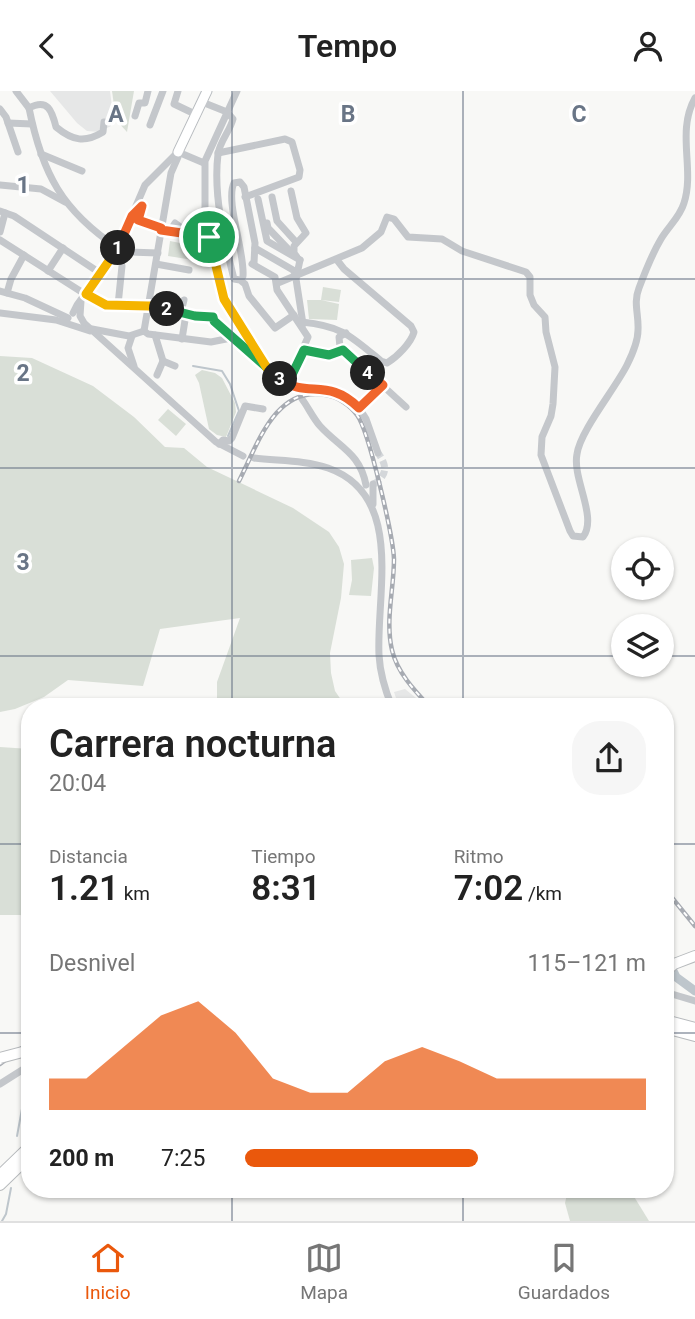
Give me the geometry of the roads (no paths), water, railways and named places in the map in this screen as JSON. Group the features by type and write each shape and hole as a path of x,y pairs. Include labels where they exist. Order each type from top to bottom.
{"highway":[{"path":"674,965 695,956"},
{"path":"674,1022 695,1028"},
{"path":"674,1030 695,1036"},
{"path":"0,1058 21,1052"},
{"path":"0,1175 21,1155"},
{"path":"0,1185 21,1165"}],"main road":[{"path":"178,152 207,91"}],"street":[{"path":"16,91 29,108 49,176 82,221 118,248"},
{"path":"135,116 140,101 145,103 148,91"},
{"path":"150,125 163,91"},
{"path":"178,91 174,104 197,115"},
{"path":"237,91 204,163 209,235 223,298 261,360"},
{"path":"278,283 362,248 374,239 382,228 384,218 390,217 408,237 442,239 461,251 521,270 530,277 530,295 534,305 545,317 546,333 555,367 553,404 542,437 541,455 570,531 573,536 583,537 588,521 576,454 628,364 638,338 635,302 638,288 660,240 684,204 686,126 695,98"},
{"path":"202,102 227,112 233,119 218,153 220,217 234,279 242,278"},
{"path":"29,108 45,104 52,110 56,127 74,139 92,138 103,132 104,122"},
{"path":"0,109 18,152"},
{"path":"8,123 32,124"},
{"path":"218,153 285,139 292,142 300,170 299,177 245,197"},
{"path":"178,152 204,163"},
{"path":"73,319 84,297 118,248 145,185 178,152"},
{"path":"144,331 171,173 178,152"},
{"path":"41,154 82,171"},
{"path":"163,166 171,173"},
{"path":"254,263 256,247 243,184 234,183 232,200 244,262 242,278 249,296 275,328 300,321 346,330 381,361 387,362 410,341 414,332 337,260"},
{"path":"0,185 41,189 68,204"},
{"path":"291,191 296,217 305,232 294,251"},
{"path":"274,196 286,227 297,242 276,222 274,196"},
{"path":"300,260 266,239 260,199 268,229 288,250 294,251 300,260 296,275 300,321"},
{"path":"131,219 142,206 138,220 170,231 209,235"},
{"path":"0,232 3,212 14,216 61,251 100,273"},
{"path":"265,214 275,212"},
{"path":"276,222 286,227"},
{"path":"268,229 276,222"},
{"path":"170,231 175,223 183,229 209,235"},
{"path":"256,247 266,239"},
{"path":"0,240 84,297 99,303 149,306 213,317 231,338 261,360 287,385 299,389 332,390 348,398 359,408 369,424 378,453"},
{"path":"256,247 293,270 296,275"},
{"path":"48,271 61,251"},
{"path":"129,252 158,253"},
{"path":"24,254 3,292 58,316"},
{"path":"244,262 254,263 275,277 278,283 277,291 300,321 308,337 287,385"},
{"path":"156,264 189,269"},
{"path":"118,305 122,266"},
{"path":"182,339 184,300"},
{"path":"0,313 73,319 94,332 219,444 243,456"},
{"path":"346,330 338,338 338,346 406,407"},
{"path":"144,331 155,335 211,342 231,338"},
{"path":"94,332 132,336 144,331"},
{"path":"155,335 163,361 157,375"},
{"path":"132,336 128,348 137,372"},
{"path":"304,350 329,355 343,350"},
{"path":"163,361 175,366"},
{"path":"359,408 383,385"},
{"path":"302,399 321,427 357,459 372,485 382,563 379,660 389,698"},
{"path":"219,444 232,438 245,406 262,409"},
{"path":"254,458 321,466 344,475 356,484 374,511"},
{"path":"356,484 372,485"},
{"path":"674,994 695,1000"},
{"path":"0,1084 21,1071"}],"waterway":[{"path":"193,366 222,371 230,384 239,411 228,436"},
{"path":"674,973 695,991"},
{"path":"17,1136 21,1114"},
{"path":"2,1221 11,1188"}],"tunnel":[{"path":"374,484 385,470 378,453"}],"railway":[{"path":"239,481 270,421 293,399 308,394 326,395 339,400 354,411 362,425 374,462 393,547 394,570 389,627 392,650 402,673 422,698"},
{"path":"674,900 695,926"},
{"path":"0,1064 21,1049"}]}
